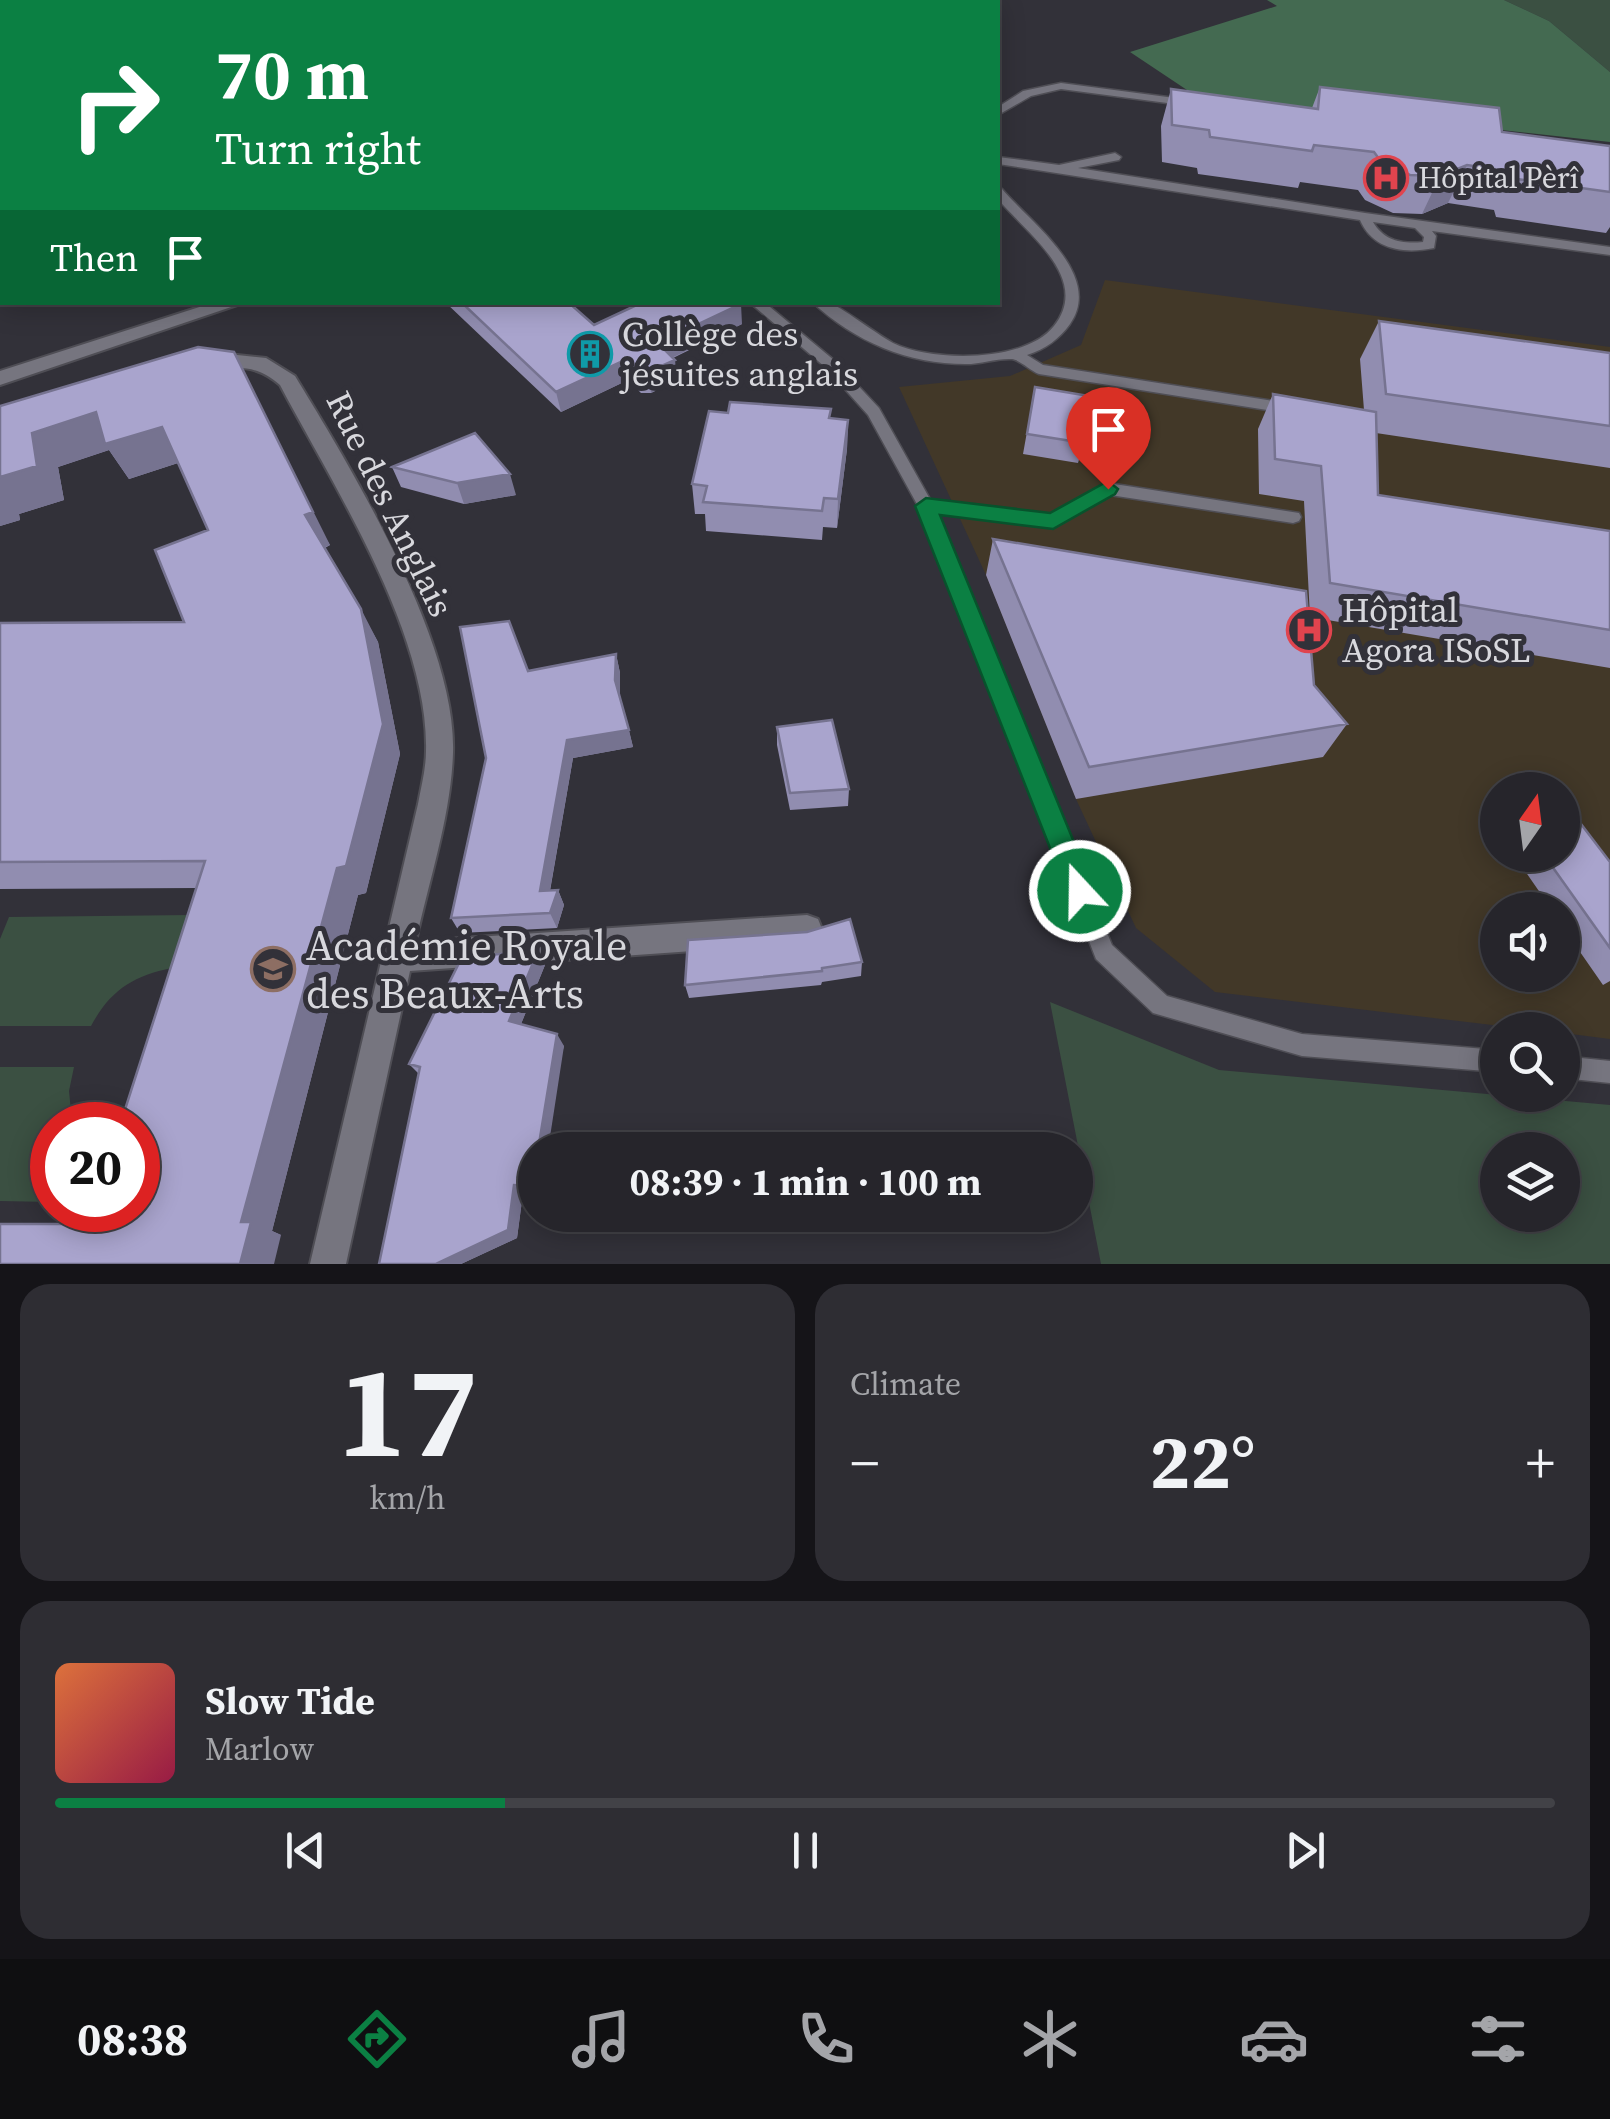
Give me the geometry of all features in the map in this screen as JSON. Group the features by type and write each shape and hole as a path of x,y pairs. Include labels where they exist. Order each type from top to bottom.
{"street":[{"path":"0,378 228,305"},
{"name":"Rue des Anglais","path":"169,376 229,360 255,360 274,367 288,382 373,540 412,626 430,678 440,748 432,804 328,1264"},
{"path":"397,958 807,929"}],"lane":[{"path":"1000,111 1027,93 1061,86 1204,104"},
{"path":"1059,169 1115,157"},
{"path":"1000,161 1610,251"},
{"path":"823,305 896,350 926,358 964,362 1016,354 1042,344 1060,328 1070,308 1073,286 1064,265 1000,194"},
{"path":"1365,217 1369,230 1382,242 1400,247 1429,245 1430,236 1419,225"},
{"path":"760,305 830,364 874,412 926,506 1104,952 1160,1005 1302,1045 1480,1060"},
{"path":"1016,354 1039,368 1317,413"},
{"path":"926,506 1053,521 1108,489 1293,518"},
{"path":"1580,1070 1610,1072"}],"shaded area":[{"name":"Hôpital Agora ISoSL","path":"1105,280 1610,347 1610,1039 1580,1035 1580,1012 1480,1012 1480,1024 1215,992 1136,928 1076,799 986,575 899,387 1010,376 1081,345"}],"green space":[{"path":"1267,0 1504,0 1549,21 1610,72 1610,142 1196,96 1130,52 1277,6"},
{"path":"1504,0 1610,0 1610,72 1549,21"},
{"path":"191,915 172,968 145,976 114,994 91,1026 0,1026 0,939 9,917"},
{"path":"1050,1002 1219,1070 1480,1093 1480,1112 1580,1112 1580,1102 1610,1105 1610,1264 1101,1264 1093,1223 1093,1132 1075,1132"},
{"path":"0,1067 74,1067 70,1102 30,1102 30,1202 0,1201"}],"building":[{"path":"1320,87 1499,108 1502,132 1610,146 1610,192 1517,179 1514,172 1467,165 1440,176 1410,175 1382,163 1374,152 1314,145 1312,151 1210,137 1209,130 1172,125 1171,89 1318,109"},
{"name":"Collège des jésuites anglais","path":"464,305 571,305 594,325 637,305 739,305 658,343 675,360 648,372 638,372 625,360 556,392"},
{"path":"1379,321 1610,353 1610,426 1386,394"},
{"path":"198,347 234,352 313,512 305,515 361,609 383,724 346,866 337,868 241,1222 251,1222 240,1264 0,1264 0,1224 30,1224 30,1232 160,1232 160,1102 127,1102 205,861 0,862 0,623 184,622 155,550 208,530 162,427 105,444 96,412 32,433 37,466 0,477 0,406"},
{"path":"1035,387 1089,396 1084,443 1027,434"},
{"path":"1273,394 1376,412 1378,495 1610,531 1610,630 1330,583 1321,466 1275,459"},
{"path":"730,402 831,409 829,418 848,420 838,499 824,498 822,511 703,502 707,486 692,484 709,411 728,413"},
{"path":"475,433 510,474 457,483 392,467"},
{"path":"993,539 1306,591 1314,685 1347,724 1089,767"},
{"path":"509,621 528,671 616,654 615,680 629,730 567,740 540,891 558,890 550,913 451,918 486,758 460,627"},
{"path":"832,720 849,789 790,793 777,727"},
{"path":"1580,824 1610,862 1610,948 1580,906 1580,892 1570,892 1556,872 1580,872"},
{"path":"850,919 862,962 822,971 685,985 688,940 807,932"},
{"path":"538,951 509,1021 557,1034 541,1132 518,1132 518,1185 514,1185 508,1230 436,1264 379,1264 420,1067 409,1064 462,957"}],"place":[{"name":"Hôpital Pèrî","path":"1386,178"},
{"name":"Collège des jésuites anglais","path":"590,354"},
{"name":"Hôpital Agora ISoSL","path":"1309,630"},
{"name":"Académie Royale des Beaux-Arts","path":"273,969"}],"route":[{"path":"1080,891 926,506 1053,521 1108,489"}]}
